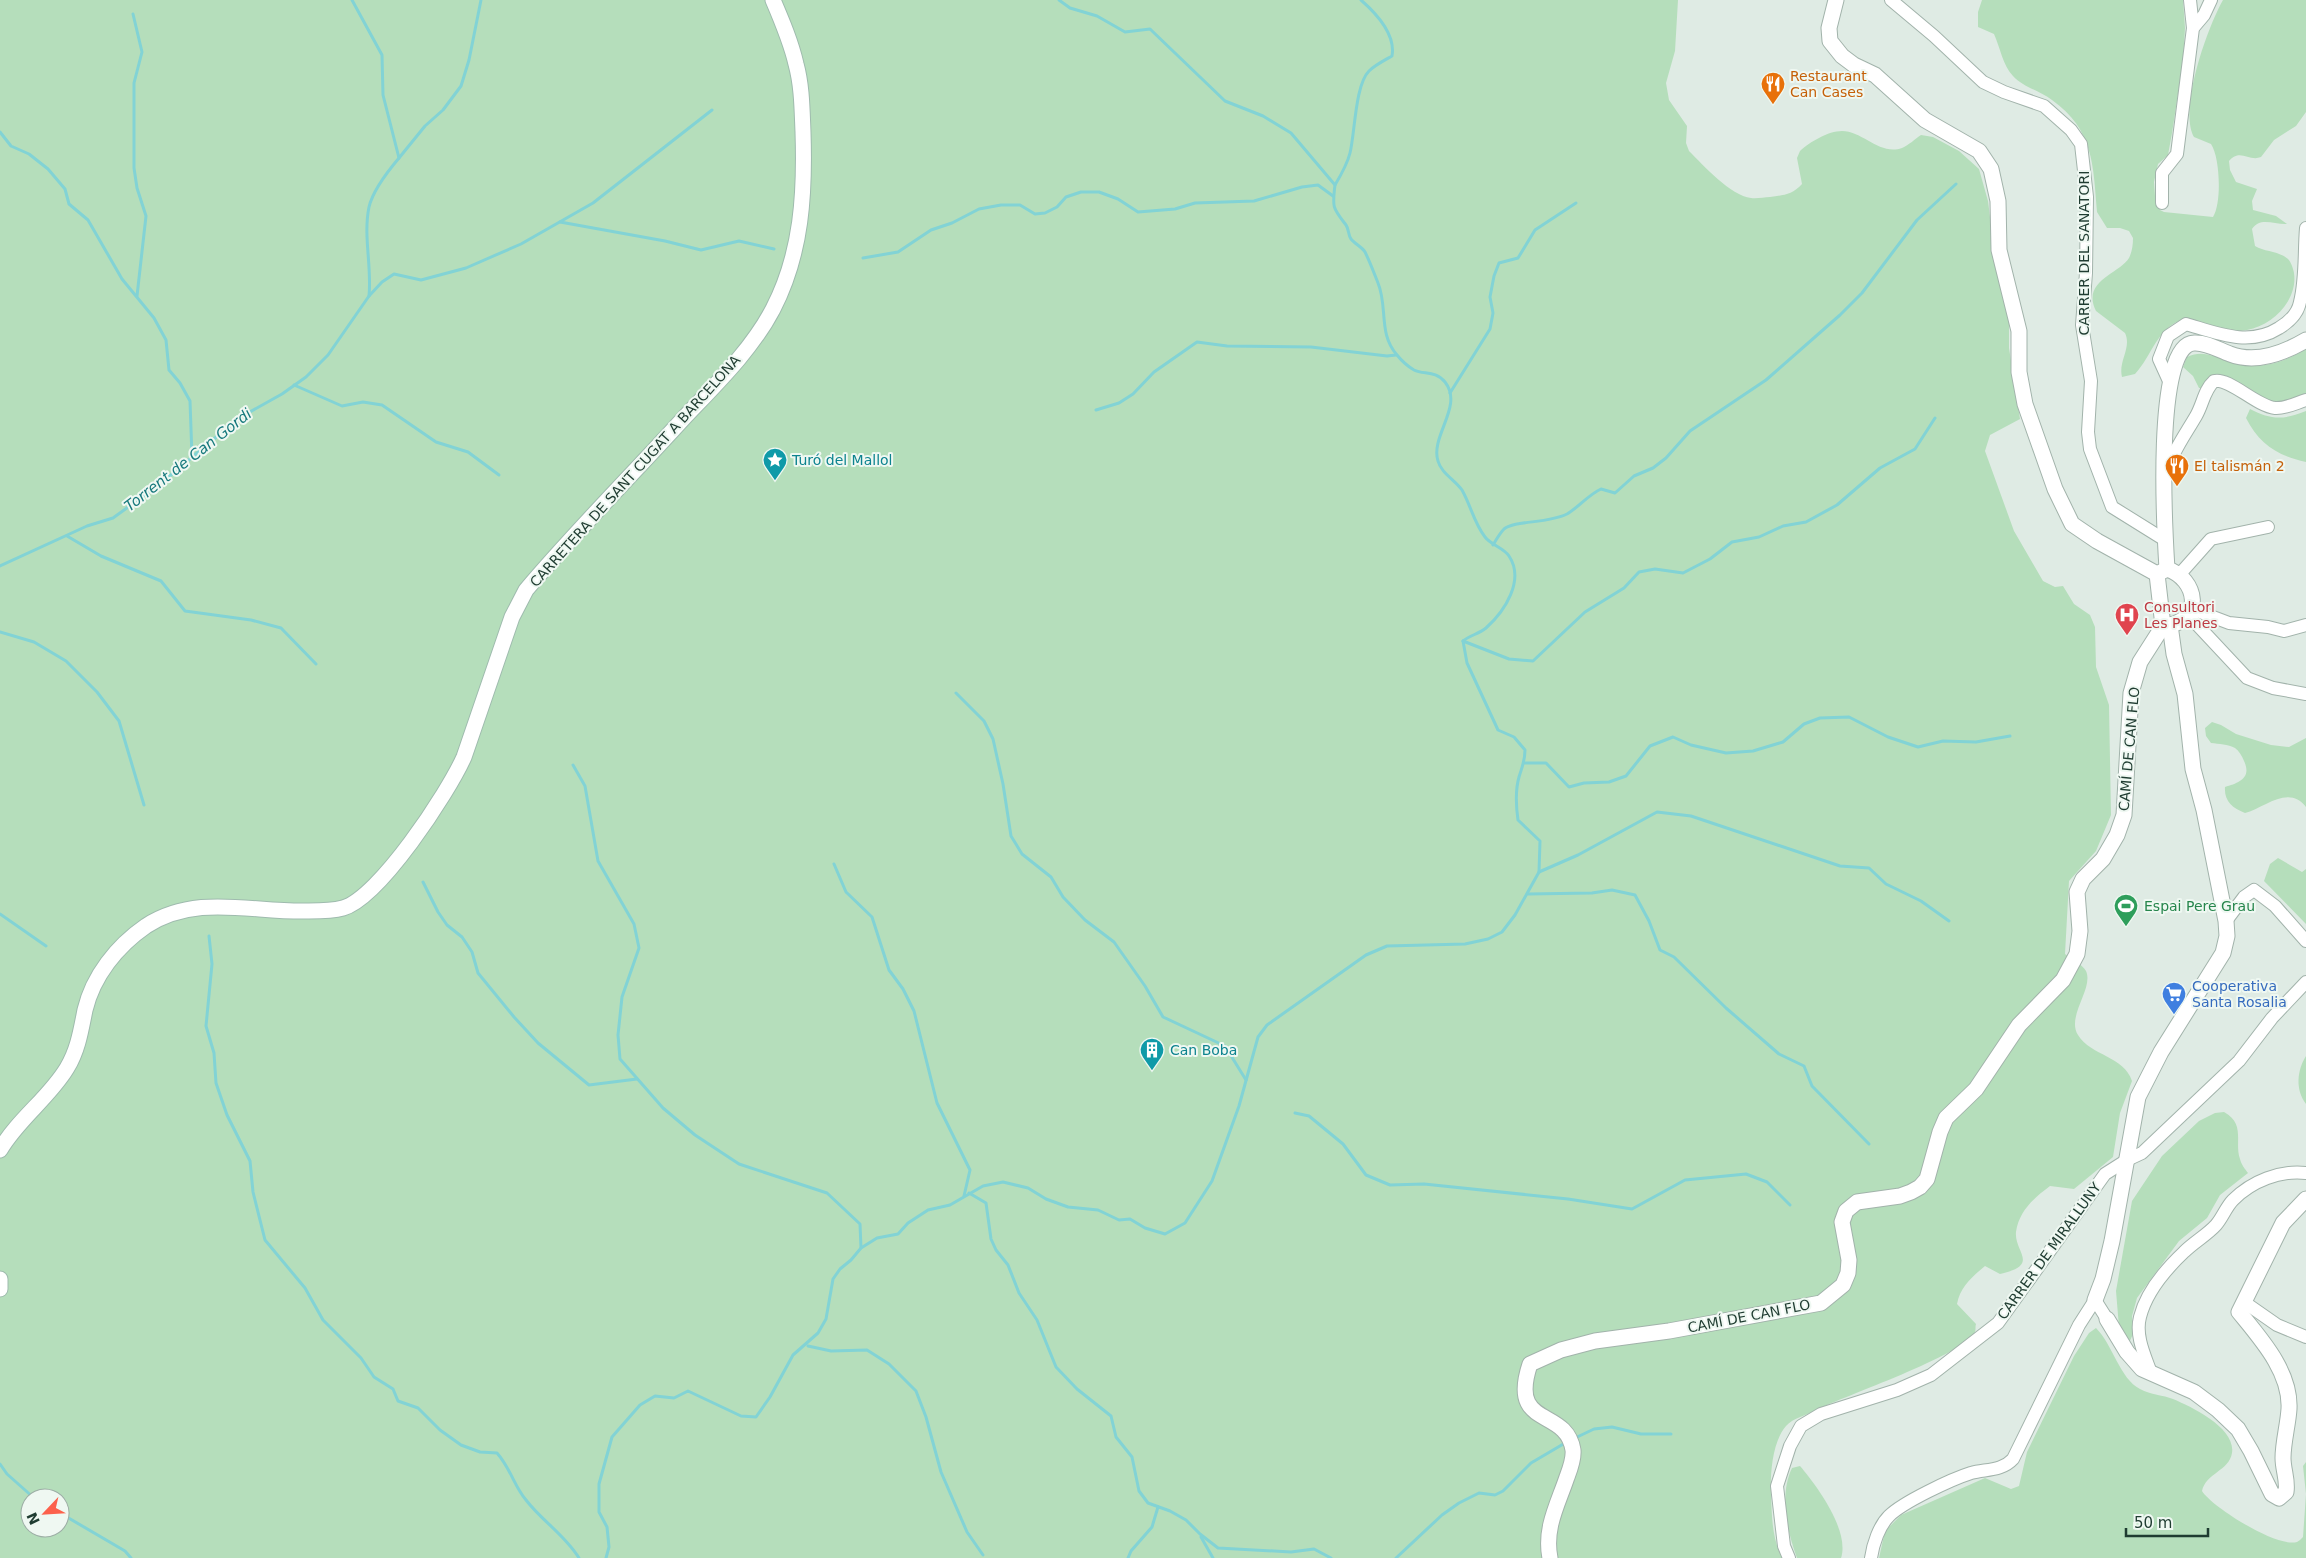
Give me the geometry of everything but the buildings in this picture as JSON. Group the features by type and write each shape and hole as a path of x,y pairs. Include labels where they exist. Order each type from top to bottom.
{"street":[{"name":"CARRETERA DE SANT CUGAT A BARCELONA","path":"0,1150 68,1068 80,1036 88,1000 100,973 125,944 146,927 162,918 193,907 211,906 297,912 340,909 363,898 377,884 436,808 456,776 512,617 526,590 696,406 760,331 773,308 790,266 799,232 803,193 803,132 799,75 788,36 773,0"},
{"path":"1836,0 1829,28 1830,41 1842,56 1854,65 1875,75 1925,120 1979,151 1991,169 1998,201 1999,250 2019,331 2019,372 2025,404 2055,489 2072,524 2097,541 2168,572 2190,594 2190,613 2184,621 2166,626"},
{"name":"CARRER DEL SANATORI","path":"1891,0 1934,36 1983,82 2004,92 2044,106 2072,130 2081,144 2087,197 2086,273 2082,325 2091,381 2088,432 2090,449 2112,507 2165,540"},
{"path":"2162,203 2162,173 2177,154 2193,28 2190,0"},
{"path":"2193,28 2204,15 2211,0"},
{"path":"2169,381 2159,359 2168,336 2186,324 2222,334 2252,339 2276,330 2290,322 2300,303 2306,228"},
{"path":"1871,1558 1883,1525 1889,1516 1968,1474 2001,1468 2014,1459 2079,1325 2095,1300 2103,1279 2130,1158 2138,1097 2161,1052 2223,953 2227,936 2226,921 2204,810 2193,769 2185,694 2166,626 2168,572 2165,540 2164,477 2169,381 2179,352 2191,343 2205,345 2234,356 2251,358 2278,353 2306,340"},
{"path":"2164,477 2170,460 2197,415 2207,388 2214,381 2223,380 2271,407 2282,408 2306,400"},
{"path":"2168,572 2211,540 2268,527"},
{"path":"2190,613 2229,623 2268,627 2284,631 2306,625"},
{"path":"2190,613 2247,678 2273,688 2306,694"},
{"name":"CAMÍ DE CAN FLO","path":"1550,1558 1547,1543 1550,1525 1571,1465 1573,1451 1568,1437 1561,1429 1530,1408 1524,1396 1524,1382 1530,1364 1561,1350 1595,1340 1669,1331 1821,1303 1843,1285 1849,1260 1842,1222 1846,1210 1857,1202 1906,1194 1928,1179 1940,1132 1946,1118 1976,1089 2019,1025 2063,980 2075,959 2080,930 2077,892 2083,879 2108,851 2117,835 2124,815 2131,693 2140,662 2166,626"},
{"path":"2226,921 2244,897 2254,890 2275,906 2306,941"},
{"name":"CARRER DE MIRALLUNY","path":"1789,1558 1784,1546 1777,1486 1790,1446 1801,1426 1821,1414 1897,1390 1931,1375 1998,1323 2105,1174 2130,1158 2142,1153 2239,1061 2272,1018 2306,982"},
{"path":"2151,1373 2138,1328 2145,1303 2158,1282 2184,1251 2217,1224 2228,1205 2241,1194 2274,1175 2292,1172 2306,1173"},
{"path":"2095,1300 2127,1352 2142,1368 2194,1392 2218,1410 2238,1429 2251,1450 2272,1494 2279,1498 2286,1492 2287,1484 2283,1459 2289,1406 2284,1378 2265,1345 2239,1312 2283,1223 2306,1199"},
{"path":"0,1279 0,1289"},
{"path":"2244,1302 2277,1325 2306,1337"}],"green space":[{"path":"0,0 1678,0 1675,51 1666,83 1669,100 1687,126 1686,143 1689,151 1709,171 1735,192 1743,196 1756,198 1784,195 1795,190 1802,184 1797,158 1800,151 1820,138 1837,131 1850,132 1886,149 1894,150 1905,147 1921,135 1933,137 1959,151 1979,169 1988,201 1997,272 2009,313 2009,348 2020,419 1990,435 1985,451 2014,531 2043,581 2055,587 2063,586 2074,604 2090,615 2095,627 2096,667 2109,705 2111,815 2096,851 2069,881 2065,954 2086,971 2086,986 2075,1020 2075,1028 2078,1035 2091,1048 2122,1066 2132,1081 2120,1113 2113,1157 2074,1189 2050,1186 2028,1206 2020,1218 2016,1232 2016,1239 2023,1257 2023,1262 2020,1266 2000,1274 1985,1266 1964,1287 1957,1304 1976,1324 1975,1332 1966,1341 1927,1363 1800,1417 1786,1426 1781,1433 1775,1450 1771,1478 1773,1528 1782,1558 0,1558"},
{"path":"1982,0 2183,0 2185,28 2183,61 2168,155 2158,164 2154,182 2155,196 2160,210 2164,212 2213,217 2219,191 2218,169 2214,150 2211,144 2194,137 2190,124 2192,88 2210,28 2223,0 2306,0 2306,112 2296,126 2274,140 2261,157 2252,158 2241,155 2233,157 2229,161 2230,170 2236,182 2257,189 2252,201 2253,210 2276,216 2287,224 2263,222 2255,225 2252,229 2255,246 2284,256 2290,262 2294,271 2292,293 2282,310 2266,323 2239,331 2215,329 2184,319 2167,328 2135,374 2122,377 2121,371 2127,344 2125,333 2096,311 2093,292 2103,279 2124,264 2129,258 2133,238 2129,231 2120,228 2107,228 2097,212 2089,150 2084,136 2076,124 2066,111 2052,100 2013,76 2004,62 1994,34 1978,27 1978,12"},
{"path":"2306,349 2306,395 2275,403 2243,388 2199,388 2193,376 2183,367 2187,357 2198,354 2208,354 2239,364 2259,366 2287,359"},
{"path":"2250,409 2278,418 2306,411 2306,462 2278,452 2263,442 2246,418"},
{"path":"2212,722 2236,734 2271,745 2289,747 2306,738 2306,807 2299,800 2284,797 2245,813 2236,809 2227,800 2225,787 2243,779 2246,767 2241,755 2235,748 2211,743 2206,736 2205,728"},
{"path":"2278,858 2302,872 2306,869 2306,924 2264,881 2270,864"},
{"path":"2306,1056 2306,1104 2300,1093 2298,1080"},
{"path":"2224,1112 2235,1122 2238,1134 2238,1153 2242,1165 2248,1173 2220,1195 2207,1218 2179,1241 2137,1298 2132,1316 2133,1334 2129,1343 2119,1327 2116,1291 2132,1201 2162,1156 2199,1121 2215,1113"},
{"path":"2096,1328 2127,1378 2133,1384 2144,1391 2173,1399 2191,1407 2220,1427 2227,1435 2231,1444 2232,1453 2230,1459 2227,1464 2208,1480 2202,1491 2218,1507 2261,1533 2275,1539 2297,1542 2303,1537 2306,1494 2306,1558 1879,1558 1885,1531 1901,1515 1985,1478 2011,1489 2019,1486 2027,1452 2074,1356 2089,1333"},
{"path":"2306,1462 2306,1494 2303,1466"},
{"path":"1800,1466 1823,1497 1836,1522 1843,1547 1841,1558 1797,1558 1790,1536 1785,1501 1788,1479 1792,1468"}],"waterway":[{"path":"352,0 382,55 383,95 399,158 377,187 369,207 367,218 369,296"},
{"path":"399,158 425,126 443,110 461,86 469,60 481,0"},
{"path":"606,1558 609,1547 607,1527 599,1512 599,1484 612,1437 640,1405 655,1396 674,1398 688,1391 741,1416 756,1417 770,1397 793,1355 818,1333 826,1319 833,1279 840,1269 861,1248 877,1238 898,1234 908,1223 928,1210 950,1205 983,1186 1003,1182 1028,1188 1046,1199 1068,1207 1098,1210 1119,1220 1130,1219 1145,1228 1165,1234 1185,1223 1212,1181 1239,1106 1258,1037 1267,1025 1366,955 1387,946 1465,944 1488,939 1502,932 1515,915 1539,872 1540,841 1518,820 1517,815 1517,788 1525,750 1514,737 1498,730 1467,663 1463,641 1486,628 1500,613 1511,595 1515,575 1513,565 1507,553 1485,537 1462,490 1445,473 1438,461 1438,441 1449,411 1450,391 1441,378 1430,373 1412,369 1391,347 1385,329 1383,301 1378,283 1365,252 1351,239 1347,227 1334,207 1335,185 1291,133 1263,116 1225,101 1150,29 1125,32 1097,16 1070,8 1059,0"},
{"path":"1335,185 1346,166 1350,153 1358,98 1364,78 1371,69 1392,56 1391,40 1388,32 1379,18 1361,0"},
{"path":"133,14 142,52 134,83 134,168 137,188 146,216 137,296"},
{"name":"Torrent de Can Gordi","path":"0,566 87,526 113,518 160,484 239,418 282,394 306,377 328,355 369,296 382,282 394,274 421,280 466,268 521,244 593,203 712,110"},
{"path":"0,132 11,146 29,154 48,169 65,189 69,204 88,220 122,279 154,318 166,340 169,370 180,383 190,401 192,457"},
{"path":"1493,545 1504,529 1509,526 1567,514 1601,489 1615,493 1634,476 1653,468 1666,458 1690,431 1766,380 1840,315 1862,293 1917,220 1956,184"},
{"path":"863,258 898,252 931,230 952,223 979,209 1001,205 1020,205 1035,214 1045,213 1057,207 1066,197 1081,192 1099,192 1118,199 1138,212 1175,209 1195,203 1254,201 1302,187 1318,185 1333,196"},
{"path":"1450,393 1490,329 1493,313 1490,297 1494,276 1499,263 1518,258 1535,230 1576,203"},
{"path":"560,222 665,241 701,250 739,241 774,249"},
{"path":"1096,410 1119,403 1133,394 1154,372 1197,342 1227,346 1311,347 1387,356 1396,355"},
{"path":"294,385 342,406 363,402 382,405 436,442 468,452 499,475"},
{"path":"1463,641 1509,659 1533,661 1585,612 1624,588 1639,572 1655,569 1683,573 1710,559 1732,542 1759,537 1783,526 1806,522 1837,505 1880,468 1915,449 1935,418"},
{"path":"67,536 101,556 161,581 185,611 251,620 281,628 316,664"},
{"path":"0,632 34,642 66,661 97,692 119,721 144,805"},
{"path":"956,693 984,721 993,739 1003,784 1011,836 1022,854 1051,877 1063,897 1085,920 1114,942 1145,986 1163,1017 1225,1046 1246,1080"},
{"path":"1525,763 1546,763 1569,787 1584,783 1609,782 1626,776 1650,746 1673,737 1691,745 1726,753 1753,751 1783,742 1804,724 1820,718 1849,717 1888,737 1918,747 1943,741 1976,742 2010,736"},
{"path":"573,765 585,786 598,861 634,924 639,948 622,997 618,1035 620,1059 663,1108 695,1135 739,1164 827,1193 860,1224 861,1248"},
{"path":"1539,872 1578,855 1657,812 1691,816 1840,866 1869,868 1886,884 1921,901 1949,921"},
{"path":"834,864 846,892 872,917 889,970 903,989 914,1011 937,1103 970,1170 964,1196"},
{"path":"423,882 438,912 447,925 462,937 472,952 478,973 538,1043 589,1085 637,1079"},
{"path":"1528,894 1592,893 1612,890 1635,895 1649,921 1660,950 1674,957 1726,1008 1779,1054 1804,1066 1812,1086 1869,1144"},
{"path":"0,914 46,946"},
{"path":"209,936 212,964 206,1026 214,1053 216,1083 227,1115 250,1161 253,1192 265,1240 305,1288 323,1320 361,1358 374,1377 393,1389 398,1401 418,1408 440,1430 461,1445 480,1452 497,1453 526,1500 567,1542 579,1558"},
{"path":"1295,1113 1309,1116 1343,1144 1366,1175 1390,1185 1424,1184 1568,1199 1632,1209 1685,1180 1746,1174 1767,1182 1790,1205"},
{"path":"969,1193 986,1203 991,1239 996,1250 1008,1265 1019,1293 1037,1320 1056,1367 1077,1389 1111,1416 1116,1437 1132,1457 1139,1491 1148,1503 1170,1511 1186,1520 1218,1548 1291,1552 1314,1549 1331,1558"},
{"path":"808,1346 831,1351 867,1350 889,1364 916,1391 926,1417 941,1472 967,1532 983,1555"},
{"path":"1573,1439 1594,1429 1612,1427 1641,1434 1671,1434"},
{"path":"1396,1558 1442,1515 1459,1503 1479,1493 1495,1495 1503,1491 1531,1463 1565,1443"},
{"path":"0,1464 7,1474 23,1488"},
{"path":"1128,1558 1131,1551 1152,1527 1158,1507"},
{"path":"70,1519 125,1551 131,1558"},
{"path":"1201,1537 1213,1558"}],"place":[{"name":"Restaurant Can Cases","path":"1773,105"},
{"name":"Turó del Mallol","path":"775,481"},
{"name":"El talismán 2","path":"2177,487"},
{"name":"Consultori Les Planes","path":"2127,636"},
{"name":"Espai Pere Grau","path":"2126,927"},
{"name":"Cooperativa Santa Rosalia","path":"2174,1015"},
{"name":"Can Boba","path":"1152,1071"}]}
